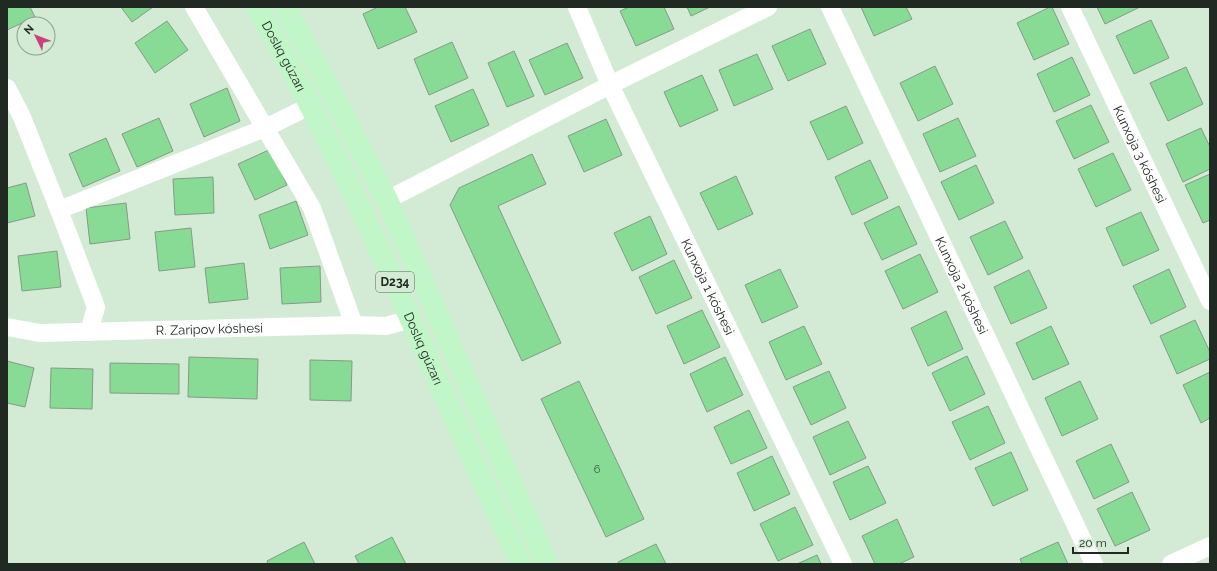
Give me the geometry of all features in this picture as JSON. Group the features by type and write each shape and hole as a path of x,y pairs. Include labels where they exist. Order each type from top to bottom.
{"main road":[{"name":"Doslıq gúzarı","path":"257,7 282,50 380,248 496,511 521,564"},
{"name":"Doslıq gúzarı","path":"285,7 325,80 387,200 547,564"}],"street":[{"path":"194,7 312,208 354,325"},
{"name":"Kunxoja 1 kóshesi","path":"577,7 610,85 843,564"},
{"path":"387,200 610,85 768,7"},
{"name":"Kunxoja 2 kóshesi","path":"830,7 1094,564"},
{"name":"Kunxoja 3 kóshesi","path":"1070,7 1210,301"},
{"path":"7,88 22,117 96,307 89,332"},
{"path":"59,210 265,128 310,106"},
{"name":"R. Zaripov kóshesi","path":"7,327 40,333 354,325 386,326 411,319"},
{"path":"1171,564 1210,546"}],"building":[{"path":"7,7 30,7 34,16 16,16 16,26 7,30"},
{"path":"121,7 153,7 132,22"},
{"path":"378,7 405,7 417,32 378,49 363,14"},
{"path":"629,7 664,7 674,29 636,46 620,11"},
{"path":"687,7 710,7 691,16"},
{"path":"861,7 906,7 912,19 874,36"},
{"path":"1052,7 1069,44 1034,60 1017,23"},
{"path":"1097,7 1140,7 1105,24"},
{"path":"1151,20 1169,58 1134,74 1116,36"},
{"path":"167,21 188,50 155,73 135,43"},
{"path":"810,29 826,64 788,81 772,46"},
{"path":"452,42 468,78 429,95 414,59"},
{"path":"567,43 583,78 545,95 529,60"},
{"path":"514,51 534,96 507,107 488,63"},
{"path":"757,54 773,89 734,106 719,70"},
{"path":"1072,57 1090,95 1054,112 1037,74"},
{"path":"935,66 953,104 918,121 900,83"},
{"path":"1186,67 1203,104 1168,121 1150,83"},
{"path":"702,75 718,110 680,127 664,92"},
{"path":"227,88 240,121 204,137 190,104"},
{"path":"473,89 489,125 451,142 435,106"},
{"path":"1091,105 1109,142 1074,159 1056,121"},
{"path":"846,106 863,143 828,160 810,122"},
{"path":"159,118 173,151 137,167 122,134"},
{"path":"958,118 976,156 940,172 923,134"},
{"path":"606,119 622,155 584,172 568,136"},
{"path":"1201,128 1210,147 1210,169 1183,182 1166,144"},
{"path":"106,138 120,171 83,187 69,154"},
{"path":"271,149 287,185 255,200 238,164"},
{"path":"1113,153 1131,190 1096,207 1078,169"},
{"path":"532,154 546,184 498,206 561,343 522,361 450,205 459,188"},
{"path":"870,160 888,198 852,215 835,177"},
{"path":"976,165 994,203 959,220 941,182"},
{"path":"1210,174 1210,220 1203,223 1185,185"},
{"path":"736,176 753,214 718,230 700,193"},
{"path":"213,177 214,213 175,215 173,179"},
{"path":"26,183 35,216 7,223 7,188"},
{"path":"296,201 308,235 270,249 259,215"},
{"path":"126,203 130,239 90,244 86,208"},
{"path":"899,206 917,244 882,260 864,223"},
{"path":"1141,212 1159,250 1123,266 1106,228"},
{"path":"650,216 667,254 632,271 614,233"},
{"path":"1005,221 1023,258 988,275 970,237"},
{"path":"191,228 195,267 159,271 155,232"},
{"path":"57,251 61,287 22,291 18,256"},
{"path":"920,254 938,292 903,309 885,271"},
{"path":"674,260 692,298 656,314 639,277"},
{"path":"244,263 248,299 209,303 205,268"},
{"path":"320,266 321,302 282,304 280,268"},
{"path":"780,269 798,307 762,323 745,285"},
{"path":"1169,269 1186,307 1151,324 1133,286"},
{"path":"1029,270 1047,308 1011,324 994,287"},
{"path":"702,310 720,347 684,364 667,326"},
{"path":"946,311 963,349 928,366 911,328"},
{"path":"1195,320 1210,352 1210,359 1177,374 1160,336"},
{"path":"804,326 822,364 786,380 769,342"},
{"path":"1051,326 1069,364 1033,380 1016,343"},
{"path":"967,356 985,394 950,411 932,373"},
{"path":"189,357 258,359 257,399 188,397"},
{"path":"725,357 743,395 707,412 690,374"},
{"path":"310,360 352,361 351,401 310,400"},
{"path":"7,361 34,368 25,407 7,403"},
{"path":"110,363 179,364 179,394 110,393"},
{"path":"51,368 93,369 92,409 50,408"},
{"path":"829,371 846,408 811,425 793,387"},
{"path":"1210,372 1210,418 1201,423 1183,385"},
{"path":"579,381 644,519 606,537 541,399"},
{"path":"1080,381 1098,419 1062,436 1045,398"},
{"path":"988,406 1005,443 970,460 952,422"},
{"path":"749,410 767,448 731,464 714,427"},
{"path":"848,421 866,458 830,475 813,437"},
{"path":"1111,444 1129,482 1094,499 1076,461"},
{"path":"1011,452 1028,490 993,506 975,468"},
{"path":"772,456 790,494 754,511 737,473"},
{"path":"868,466 886,503 850,520 833,482"},
{"path":"1132,492 1150,530 1115,546 1097,509"},
{"path":"795,507 813,545 778,561 760,524"},
{"path":"897,519 914,557 899,564 875,564 862,536"},
{"path":"392,537 406,564 359,564 355,556"},
{"path":"304,542 315,564 268,564 267,561"},
{"path":"1058,542 1068,564 1022,564 1020,559"},
{"path":"656,544 666,564 619,564 618,562"},
{"path":"817,555 821,564 797,564"}]}
